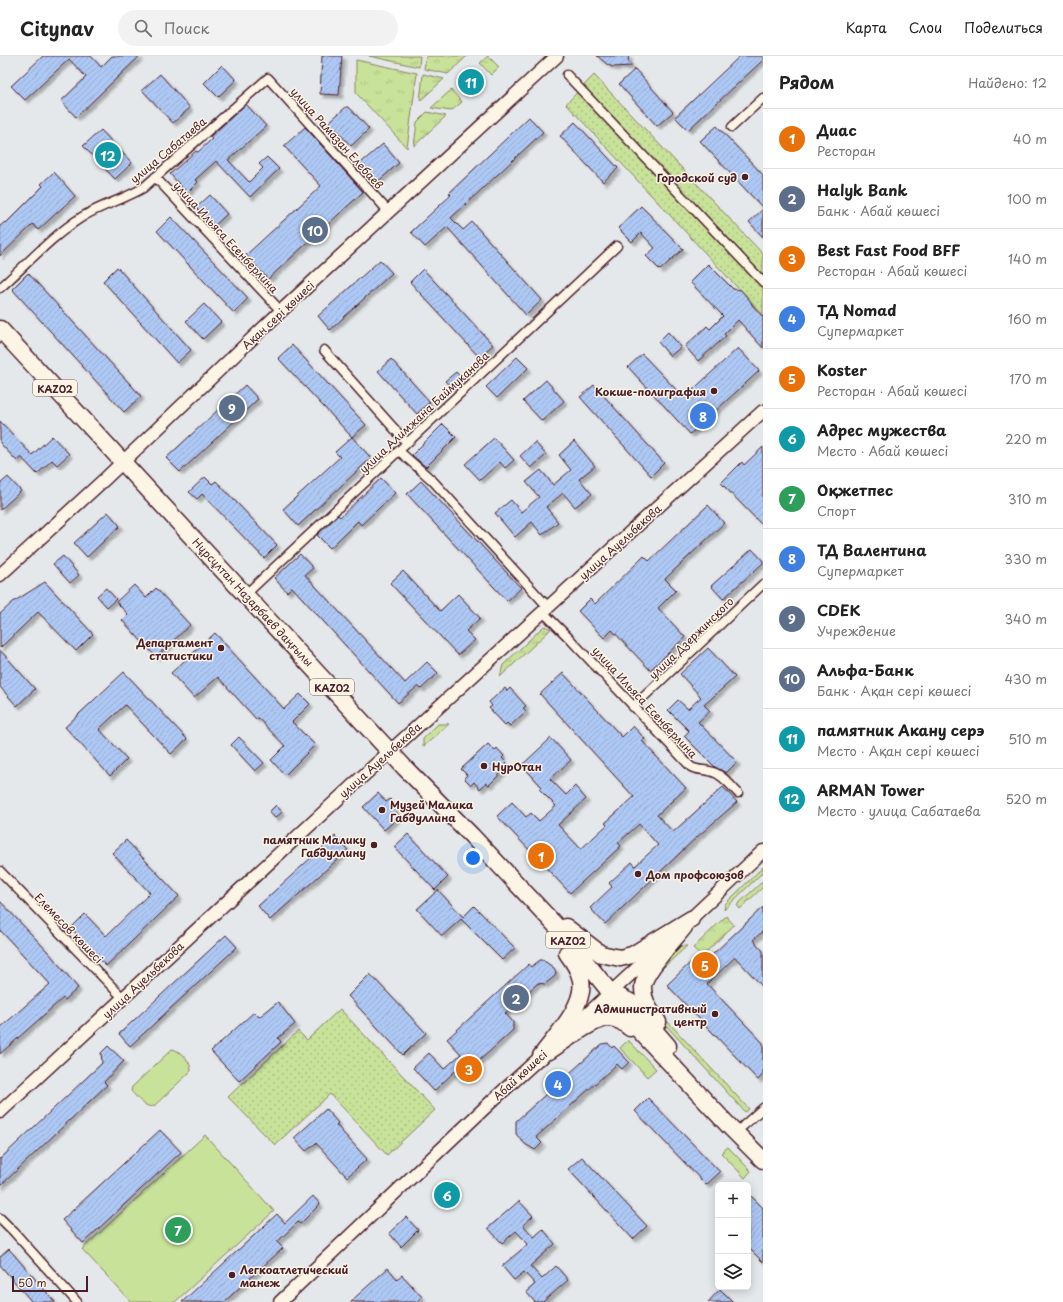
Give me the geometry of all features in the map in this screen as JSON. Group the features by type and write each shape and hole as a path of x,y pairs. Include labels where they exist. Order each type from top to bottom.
{"highway":[{"name":"Нұрсұлтан Назарбаев даңғылы","path":"0,329 390,751 559,929 606,987 621,1011 677,1063"},
{"path":"532,900 595,951 613,958 632,955 691,919"},
{"path":"532,900 575,964 582,982 581,996 575,1010 541,1056"},
{"path":"677,1063 645,1000 643,983 648,973 691,919"},
{"path":"541,1056 594,1022 608,1018 622,1022 677,1063 736,1126 763,1160"},
{"path":"736,1126 763,1146"}],"street":[{"name":"Ақан сері көшесі","path":"0,575 123,462 281,311 557,56"},
{"path":"567,75 763,282"},
{"name":"улица Рамазан Елебаев","path":"268,78 389,212"},
{"name":"улица Сабатаева","path":"0,288 65,229 82,217 97,209 130,196 143,188 268,78"},
{"path":"732,127 763,98"},
{"name":"улица Ильяса Есенберлина","path":"155,177 281,311"},
{"name":"улица Алимжана Баймуканова","path":"245,595 617,246"},
{"path":"324,350 407,443"},
{"name":"улица Ауельбекова","path":"0,1112 390,751 763,411"},
{"name":"улица Ильяса Есенберлина","path":"399,451 433,481 568,637 691,767 697,770 712,771 720,775 738,793"},
{"name":"улица Дзержинского","path":"634,708 763,584"},
{"name":"Абай көшесі","path":"280,1302 492,1100 541,1056 606,987 691,919 763,851"},
{"name":"Елемесов көшесі","path":"0,871 123,998"},
{"path":"736,1126 763,1108"},
{"path":"0,1218 77,1302"}],"green space":[{"path":"369,56 420,56 419,67"},
{"path":"426,56 467,56 448,74 424,69"},
{"path":"488,56 499,67 491,75 480,63"},
{"path":"356,60 417,73 407,148 356,93"},
{"path":"471,72 481,84 471,93 460,82"},
{"path":"423,74 444,79 420,101"},
{"path":"594,75 763,254 763,315 566,104"},
{"path":"451,90 462,102 451,111 431,108"},
{"path":"427,112 446,116 414,146 417,122"},
{"path":"544,626 551,629 500,677 503,665"},
{"path":"438,724 449,724 423,747 423,739"},
{"path":"763,867 763,872 724,910 725,904"},
{"path":"763,881 763,887 740,909 737,905"},
{"path":"726,916 734,925 702,956 693,948"},
{"path":"681,946 687,946 653,977 657,969"},
{"path":"340,1009 435,1110 387,1155 330,1094 275,1145 228,1097 298,1031 307,1040"},
{"path":"656,1009 749,1109 745,1112 661,1020"},
{"path":"628,1040 656,1069 647,1077 620,1048"},
{"path":"172,1049 185,1057 190,1064 191,1071 154,1106 147,1106 131,1091 132,1087"},
{"path":"205,1135 274,1211 175,1302 131,1302 82,1249"},
{"path":"728,1147 751,1171 745,1178 721,1153"}],"building":[{"path":"43,56 91,56 101,67 112,56 140,56 76,117 61,101 86,77 69,59 25,100 11,86"},
{"path":"322,56 342,56 339,95 320,94"},
{"path":"597,56 629,56 628,61 632,66 613,67"},
{"path":"740,56 763,56 763,60 688,130 675,117"},
{"path":"222,65 236,80 218,97 204,83"},
{"path":"635,69 673,112 657,126 619,84"},
{"path":"160,74 190,108 173,123 142,90"},
{"path":"246,104 266,126 228,160 249,182 263,168 259,164 267,157 279,169 250,197 216,161 195,180 198,182 187,193 170,174 196,151 198,152 212,139 210,137"},
{"path":"346,107 349,107 369,129 351,146 329,122"},
{"path":"529,117 543,132 451,218 463,230 472,222 542,300 526,315 447,227 425,247 411,232 451,195 449,193"},
{"path":"575,122 618,168 603,182 560,136"},
{"path":"717,126 763,175 763,208 700,141"},
{"path":"305,127 363,192 268,279 246,255 321,186 284,146"},
{"path":"101,130 132,163 115,179 83,146"},
{"path":"383,144 399,163 372,185 356,167"},
{"path":"54,172 75,196 38,230 33,224 0,256 0,226 5,222 6,223 43,186 41,184"},
{"path":"210,195 227,214 214,226 196,208"},
{"path":"641,206 683,249 660,270 646,256 655,248 641,233 632,242 618,228"},
{"path":"763,209 763,237 749,222"},
{"path":"171,217 248,298 234,313 157,231"},
{"path":"380,260 392,273 330,330 318,316"},
{"path":"708,264 733,289 741,290 763,317 763,348 738,320 724,334 726,336 698,361 685,346 707,326 710,329 723,316 690,282"},
{"path":"117,267 191,350 177,363 103,281"},
{"path":"423,269 493,345 479,357 410,282"},
{"path":"28,273 141,396 124,412 12,289"},
{"path":"204,304 221,322 203,339 186,321"},
{"path":"668,332 681,347 670,356 658,342"},
{"path":"292,345 366,425 352,437 278,358"},
{"name":"Кокше-полиграфия","path":"738,348 759,371 690,434 628,367 642,354 684,398"},
{"path":"517,357 528,368 497,398 486,387"},
{"path":"391,359 430,402 417,414 378,371"},
{"path":"456,372 464,380 453,390 445,381"},
{"path":"546,380 564,401 542,421 523,401"},
{"path":"245,385 258,399 180,472 166,458"},
{"path":"594,385 664,463 651,476 580,397"},
{"path":"0,421 32,455 52,436 69,454 57,465 52,460 37,474 21,457 17,461 0,443"},
{"path":"443,424 456,437 426,467 412,455"},
{"path":"352,437 371,458 298,526 283,509 340,457 335,452"},
{"path":"494,438 514,460 505,468 500,462 480,480 465,464"},
{"path":"574,441 595,466 579,479 592,494 575,507 563,493 546,507 558,522 542,535 532,522 515,537 495,513 511,500 521,512 539,497 526,482 541,470 553,485 571,470 559,455"},
{"path":"535,442 546,455 531,468 520,456"},
{"path":"763,447 763,526 721,483 742,462 744,465"},
{"path":"8,477 21,491 0,510 0,484"},
{"path":"205,477 212,484 216,481 277,545 264,558 202,494 197,499 189,492"},
{"path":"381,478 395,493 361,525 358,521 330,548 317,535 338,515 340,517"},
{"path":"421,481 521,588 507,601 407,494"},
{"path":"708,505 724,523 665,579 676,590 658,608 685,637 650,670 612,630 604,638 578,611 590,599 595,604 644,556 649,561"},
{"path":"108,512 120,526 87,557 74,543"},
{"path":"752,549 763,561 763,563 723,599 711,586"},
{"path":"300,554 313,568 305,575 405,683 427,662 438,673 421,689 418,686 398,703 292,587 287,592 274,578"},
{"path":"63,556 79,575 70,583 53,564"},
{"path":"403,571 440,611 458,594 480,618 466,631 475,640 458,655 390,583"},
{"path":"45,582 93,634 76,651 38,612 0,648 0,614 13,602"},
{"path":"134,585 146,598 156,588 190,625 156,657 122,620 128,614 116,602"},
{"path":"106,588 116,599 107,607 97,596"},
{"path":"215,633 284,709 300,694 310,704 292,722 315,745 285,775 271,760 285,746 258,718 256,719 218,677 194,698 171,673"},
{"path":"708,648 735,677 704,705 710,711 698,722 737,762 726,773 715,767 684,736 689,731 668,710 678,700 688,709 701,697 680,674"},
{"path":"0,650 35,689 17,706 0,687"},
{"path":"124,672 187,739 171,754 125,705 99,729 127,759 110,776 65,727"},
{"path":"563,673 622,737 633,726 645,739 642,741 686,788 657,815 673,832 723,787 737,802 697,837 605,924 590,908 612,887 609,883 632,862 635,866 658,845 639,824 618,843 621,846 570,893 497,816 512,802 526,817 531,813 539,821 556,806 539,789 542,787 522,765 551,738 571,760 550,779 566,795 575,786 586,799 558,825 581,849 607,825 605,823 634,797 540,694"},
{"path":"505,688 507,691 510,688 526,706 523,708 526,711 510,726 507,723 505,725 489,708 492,706 489,702"},
{"path":"239,737 264,763 255,771 231,745"},
{"name":"НурОтан","path":"488,744 495,751 497,748 504,756 502,758 507,763 501,769 503,771 489,785 486,783 480,789 474,782 471,785 464,778 467,775 461,769"},
{"path":"378,793 386,802 390,799 396,806 393,809 400,816 384,830 363,807"},
{"path":"276,805 282,812 275,818 269,812"},
{"path":"408,834 448,877 435,890 394,847"},
{"path":"335,836 348,850 270,920 258,906"},
{"path":"126,840 179,896 106,966 71,928 85,914 106,936 150,893 112,853"},
{"path":"438,890 463,917 474,906 515,948 502,960 461,919 442,936 417,909"},
{"path":"0,901 49,953 78,988 65,1000 63,998 0,1054 0,1028 50,984 0,930"},
{"name":"Административный центр","path":"763,907 763,931 753,940 763,951 763,987 735,957 707,984 763,1043 763,1074 758,1080 667,985 691,962 697,969"},
{"path":"226,935 237,947 130,1046 119,1034"},
{"path":"540,960 543,960 554,968 556,972 555,976 545,984 538,983 505,1013 513,1022 513,1030 467,1072 463,1073 455,1071 434,1091 413,1068 429,1053 444,1069 461,1054 447,1039 529,964 531,967"},
{"path":"370,974 426,1033 403,1055 348,996"},
{"path":"278,1002 295,1024 278,1038 281,1042 239,1081 211,1051 254,1012 259,1017"},
{"path":"608,1043 612,1048 614,1046 629,1062 622,1069 617,1064 536,1137 542,1143 535,1150 525,1144 516,1134 516,1121 554,1087 551,1084 558,1078 561,1081 602,1044"},
{"path":"108,1046 124,1061 104,1082 107,1085 0,1186 0,1159 102,1063 101,1053"},
{"path":"648,1098 720,1172 706,1185 635,1111"},
{"path":"326,1109 338,1123 336,1125 367,1159 347,1177 316,1143 306,1151 294,1138"},
{"path":"160,1130 181,1152 83,1243 62,1220"},
{"path":"582,1157 647,1226 633,1239 568,1169"},
{"name":"Легкоатлетический манеж","path":"313,1196 320,1204 300,1224 298,1222 277,1242 283,1248 224,1302 182,1302 277,1214 285,1223"},
{"path":"751,1196 763,1208 763,1262 751,1250"},
{"path":"519,1201 533,1216 523,1225 534,1237 543,1229 555,1244 530,1266 542,1279 556,1266 568,1280 543,1302 535,1302 526,1292 535,1284 524,1272 514,1280 502,1266 528,1244 516,1231 502,1243 488,1228"},
{"path":"406,1217 418,1230 401,1247 389,1233"},
{"path":"9,1249 55,1302 32,1302 0,1265 0,1257"},
{"path":"388,1268 397,1279 402,1275 422,1297 416,1302 350,1302"},
{"path":"719,1290 721,1290 733,1302 708,1302"}],"place":[{"name":"памятник Акану серэ","path":"471,82"},
{"name":"ARMAN Tower","path":"108,155"},
{"name":"Городской суд","path":"745,177"},
{"name":"Альфа-Банк","path":"315,230"},
{"name":"Кокше-полиграфия","path":"714,391"},
{"name":"CDEK","path":"232,408"},
{"name":"ТД Валентина","path":"703,416"},
{"name":"Департамент статистики","path":"221,648"},
{"name":"НурОтан","path":"484,766"},
{"name":"Музей Малика Габдуллина","path":"382,810"},
{"name":"памятник Малику Габдуллину","path":"374,845"},
{"name":"Диас","path":"541,856"},
{"name":"Дом профсоюзов","path":"638,874"},
{"name":"Koster","path":"705,965"},
{"name":"Halyk Bank","path":"516,998"},
{"name":"Административный центр","path":"715,1014"},
{"name":"Best Fast Food BFF","path":"469,1069"},
{"name":"ТД Nomad","path":"558,1084"},
{"name":"Адрес мужества","path":"447,1195"},
{"name":"Оқжетпес","path":"178,1230"},
{"name":"Легкоатлетический манеж","path":"232,1275"}]}
